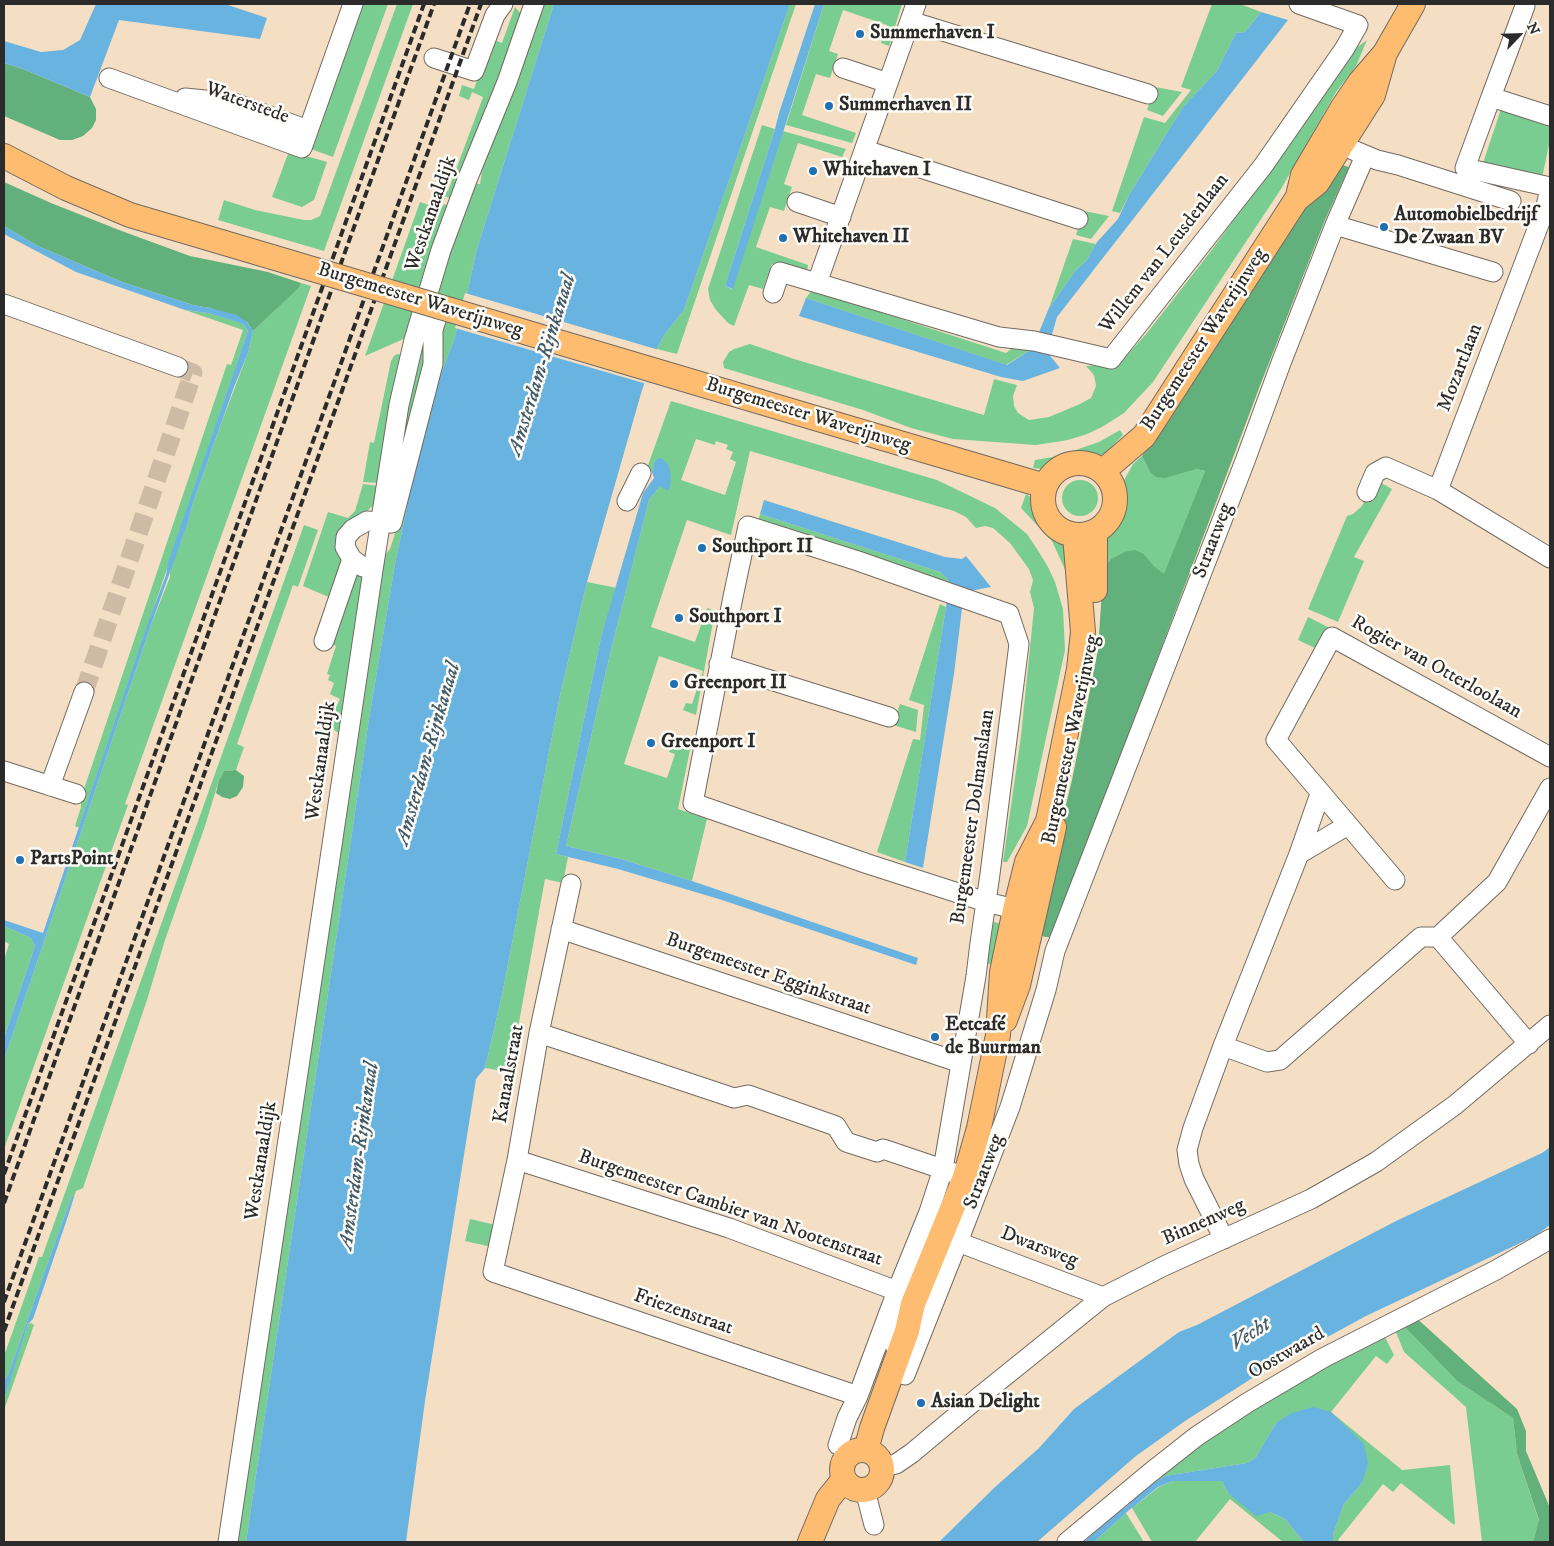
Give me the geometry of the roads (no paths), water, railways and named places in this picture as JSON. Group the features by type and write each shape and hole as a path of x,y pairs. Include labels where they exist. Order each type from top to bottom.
{"main road":[{"path":"1335,139 1373,95 1385,54 1413,4"},
{"name":"Burgemeester Waverijnweg","path":"1103,471 1144,436 1296,200 1317,183 1335,139"},
{"name":"Burgemeester Waverijnweg","path":"4,156 66,188 130,214 1045,486"},
{"path":"1082,462 1093,465 1103,471 1111,481 1115,493 1115,506 1104,526 1085,534 1064,532 1055,526 1048,518 1043,496 1045,486 1051,475 1071,463 1082,462"},
{"name":"Burgemeester Waverijnweg","path":"1018,943 1025,912 1027,862 1048,821 1079,669 1083,632 1085,534"},
{"name":"Straatweg","path":"860,1454 860,1423 883,1347 898,1326 905,1297 965,1177 979,1128 998,1035 1001,981 1018,943"},
{"name":"Straatweg","path":"860,1454 907,1331 905,1297"},
{"path":"813,1537 828,1499 855,1486 875,1486 878,1482 882,1472 860,1454 846,1458 843,1465 855,1486"}],"street":[{"name":"Waterstede","path":"109,78 158,96 234,103 308,130 353,4"},
{"path":"434,58 474,71 495,14 503,4"},
{"path":"817,282 916,4"},
{"name":"Willem van Leusdenlaan","path":"773,293 780,272 999,337 1042,343 1111,359 1263,166 1345,48 1358,25 1299,4"},
{"name":"Westkanaaldijk","path":"228,1542 373,570 387,519 399,405 422,314 454,214 507,82 529,5"},
{"path":"1525,6 1464,168 1550,188"},
{"path":"910,22 1148,94"},
{"path":"843,69 888,83"},
{"path":"1491,97 1550,116"},
{"path":"1335,139 1365,156 1511,201"},
{"path":"865,150 1078,219"},
{"name":"Straatweg","path":"892,1371 905,1376 958,1242 1010,1107 1046,990 1055,951 1245,461 1281,363 1335,225 1365,156"},
{"name":"Mozartlaan","path":"1438,490 1526,262 1546,206 1550,188"},
{"path":"797,202 841,217"},
{"path":"1335,225 1493,272"},
{"path":"4,304 178,367"},
{"path":"373,570 363,567 352,559 345,547 345,542 348,534 367,521 387,519 433,364 433,330 440,307"},
{"path":"1367,492 1375,472 1386,467 1438,490 1550,558"},
{"path":"627,501 641,473"},
{"name":"Burgemeester Dolmanslaan","path":"719,664 748,526 944,590 1009,614 1019,644 972,1005 943,1169 905,1297"},
{"path":"324,641 352,559"},
{"name":"Rogier van Otterloolaan","path":"1395,880 1276,740 1332,637 1550,757"},
{"path":"888,717 719,664 693,803 868,864 986,902 1025,912"},
{"path":"50,786 84,692"},
{"path":"4,771 76,794"},
{"path":"1438,937 1497,882 1550,788"},
{"path":"1224,1239 1194,1179 1188,1164 1186,1150 1223,1046 1299,854 1320,794"},
{"path":"1299,854 1348,825"},
{"name":"Kanaalstraat","path":"493,1272 517,1160 560,929 571,884"},
{"name":"Burgemeester Egginkstraat","path":"560,929 961,1063"},
{"path":"1223,1046 1267,1062 1280,1060 1421,936 1438,937 1529,1044"},
{"path":"1018,943 1055,951"},
{"name":"Binnenweg","path":"860,1454 896,1464 1103,1297 1164,1266 1311,1199 1376,1162 1455,1105 1550,1025"},
{"name":"Straatweg","path":"540,1033 734,1098 748,1095 836,1126 846,1142 877,1152 883,1149 965,1177"},
{"name":"Burgemeester Cambier van Nootenstraat","path":"517,1160 729,1228 905,1297"},
{"name":"Oostwaard","path":"1067,1542 1163,1463 1198,1436 1247,1403 1324,1358 1496,1270 1550,1239"},
{"name":"Dwarsweg","path":"958,1242 1103,1297"},
{"name":"Friezenstraat","path":"493,1272 858,1396"},
{"path":"860,1454 847,1418 883,1347"},
{"path":"855,1486 874,1525"}],"water":[{"path":"96,4 225,4 267,18 260,39 119,20 90,97 4,63 4,41 41,52 63,50 80,40"},
{"name":"Amsterdam-Rijnkanaal","path":"554,4 790,4 684,310 664,335 642,390 587,582 560,695 502,995 485,1068 476,1079 425,1401 406,1542 246,1542 369,719 395,564 413,478 435,390 454,340 476,252"},
{"path":"815,4 824,4 733,289 725,286"},
{"path":"1261,12 1288,20 1057,317 1047,352 1060,368 1023,381 1001,377 799,316 806,298 1007,365 1032,349 1049,308 1076,270 1086,261 1097,242 1118,219 1129,195 1183,107 1217,71 1236,33 1245,32"},
{"path":"4,226 38,246 122,282 193,305 237,315 247,322 253,331 248,353 193,503 4,1060 4,1038 35,946 31,938 4,926 4,920 43,933 248,331 244,325 238,322 208,313 185,310 76,272 4,234"},
{"path":"658,458 663,459 669,466 670,486 668,491 660,486 649,500 610,654 566,846 621,859 692,881 918,958 916,965 722,900 618,869 556,854 601,637 643,493 654,478 652,472 654,463"},
{"path":"764,500 945,557 962,559 966,556 991,587 964,592 954,674 923,868 905,862 946,607 949,586 947,578 940,572 760,514"},
{"name":"Vecht","path":"1550,1147 1550,1225 1535,1236 1366,1316 1254,1377 1185,1421 1136,1456 1037,1542 939,1542 994,1488 1039,1448 1074,1409 1179,1332 1197,1325 1396,1221 1542,1153"},
{"path":"72,1195 74,1197 69,1213 33,1319 28,1324 4,1399 4,1381 8,1375"},
{"path":"1313,1407 1331,1412 1364,1444 1368,1464 1362,1483 1344,1504 1333,1534 1333,1542 1304,1542 1285,1519 1270,1512 1256,1516 1228,1493 1222,1481 1173,1481 1158,1487 1132,1508 1129,1502 1165,1476 1247,1463 1256,1457 1276,1423 1292,1413"},
{"path":"1122,1508 1126,1513 1094,1542 1084,1542"}],"waterway":[{"path":"1121,1514 1134,1503"}],"tunnel":[{"path":"84,692 193,373 178,367"}],"railway":[{"path":"4,1174 424,4"},
{"path":"4,1203 434,4"},
{"path":"4,1302 470,4"},
{"path":"4,1331 481,4"}],"place":[{"name":"Summerhaven I","path":"860,34"},
{"name":"Summerhaven II","path":"829,106"},
{"name":"Whitehaven I","path":"813,171"},
{"name":"Automobielbedrijf De Zwaan BV","path":"1384,227"},
{"name":"Whitehaven II","path":"783,238"},
{"name":"Southport II","path":"702,548"},
{"name":"Southport I","path":"679,618"},
{"name":"Greenport II","path":"674,684"},
{"name":"Greenport I","path":"651,743"},
{"name":"PartsPoint","path":"20,860"},
{"name":"Eetcafé de Buurman","path":"935,1037"},
{"name":"Asian Delight","path":"921,1403"}]}
